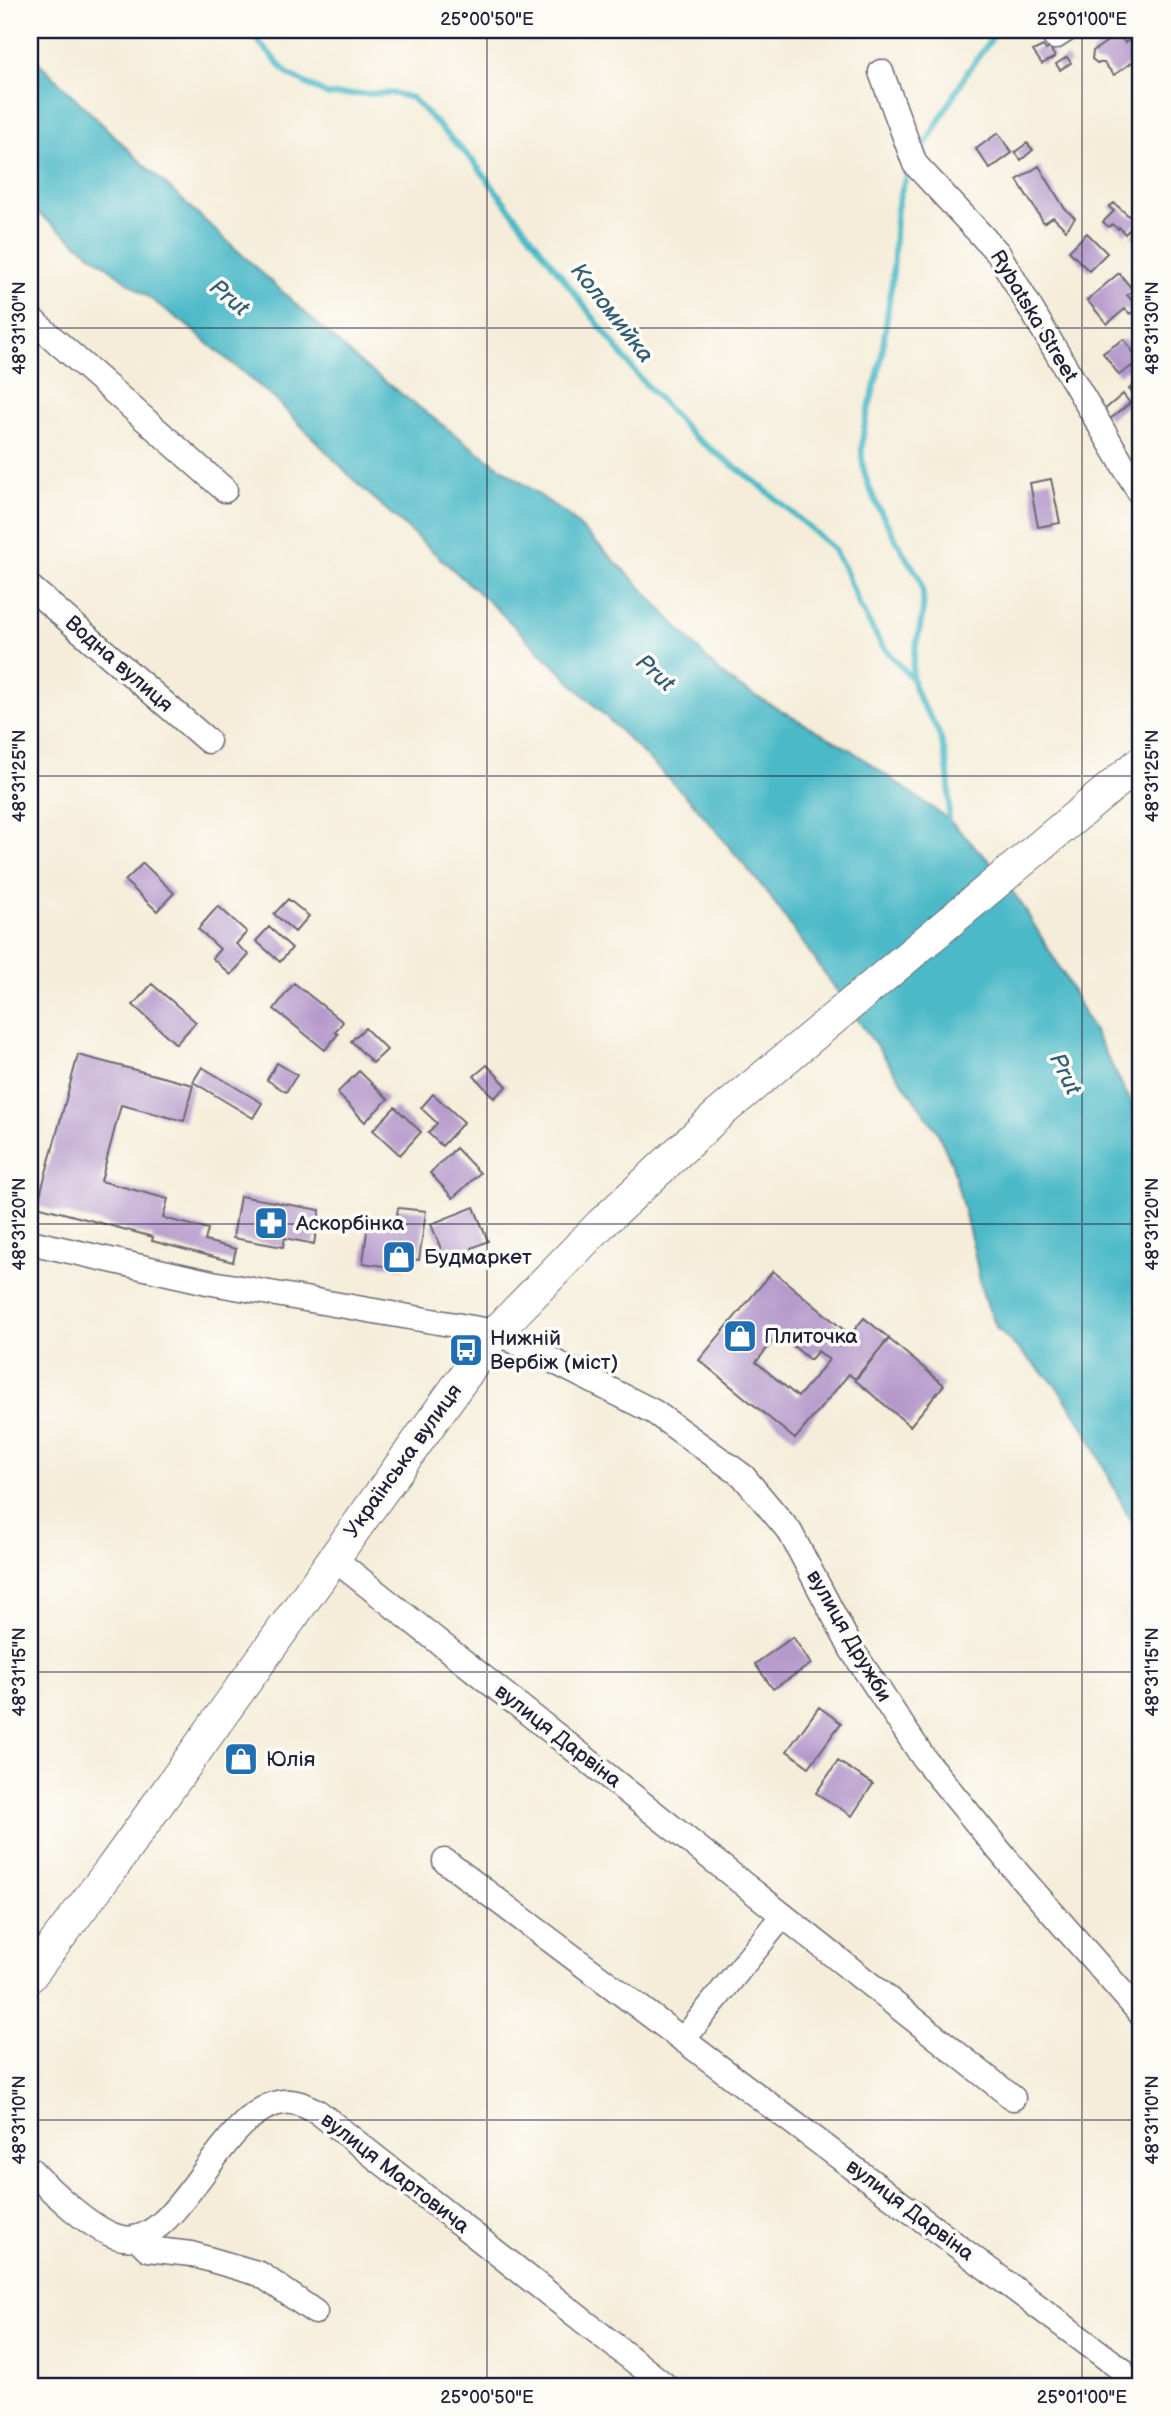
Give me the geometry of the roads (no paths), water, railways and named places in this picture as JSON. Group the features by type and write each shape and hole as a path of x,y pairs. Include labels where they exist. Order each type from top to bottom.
{"main road":[{"name":"Українська вулиця","path":"30,1976 112,1868 496,1332 600,1225 719,1114 1141,762"}],"street":[{"name":"Rybatska Street","path":"881,72 915,164 998,253 1141,495"},
{"path":"30,318 225,490"},
{"name":"Водна вулиця","path":"30,587 208,741"},
{"path":"30,1241 212,1283 496,1332"},
{"name":"вулиця Дружби","path":"496,1332 654,1412 743,1476 790,1532 852,1650 925,1760 1020,1876 1141,2014"},
{"name":"вулиця Дарвіна","path":"333,1558 1013,2098"},
{"name":"вулиця Дарвіна","path":"445,1861 1122,2369 1128,2382 1126,2386"},
{"path":"683,2040 783,1915"},
{"name":"вулиця Мартовича","path":"138,2239 154,2231 169,2215 251,2118 267,2106 285,2101 302,2104 318,2112 666,2386"},
{"path":"30,2169 93,2225 122,2238 138,2239 148,2249 191,2254 260,2274 315,2312"}],"water":[{"name":"Prut","path":"30,54 141,162 359,362 570,517 632,578 719,672 738,686 851,750 949,820 990,862 1021,903 1065,977 1141,1121 1141,1542 1085,1429 1055,1384 997,1329 982,1292 952,1164 937,1131 766,891 694,804 501,613 359,485 276,400 185,324 30,207"}],"waterway":[{"name":"Коломийка","path":"248,30 288,74 328,95 392,93 412,98 474,162 639,377 693,436 757,483 832,547 881,644 913,680"},
{"path":"919,155 968,71 998,30"},
{"path":"912,168 905,180 897,208 892,281 878,372 866,421 862,458 873,497 919,577 923,590 922,617 912,669 913,681 920,700 937,729 947,764 947,828"}],"place":[{"name":"Аскорбінка","path":"271,1223"},
{"name":"Будмаркет","path":"399,1257"},
{"name":"Плиточка","path":"740,1336"},
{"name":"Нижній Вербіж (міст)","path":"466,1350"},
{"name":"Юлія","path":"241,1759"}]}
